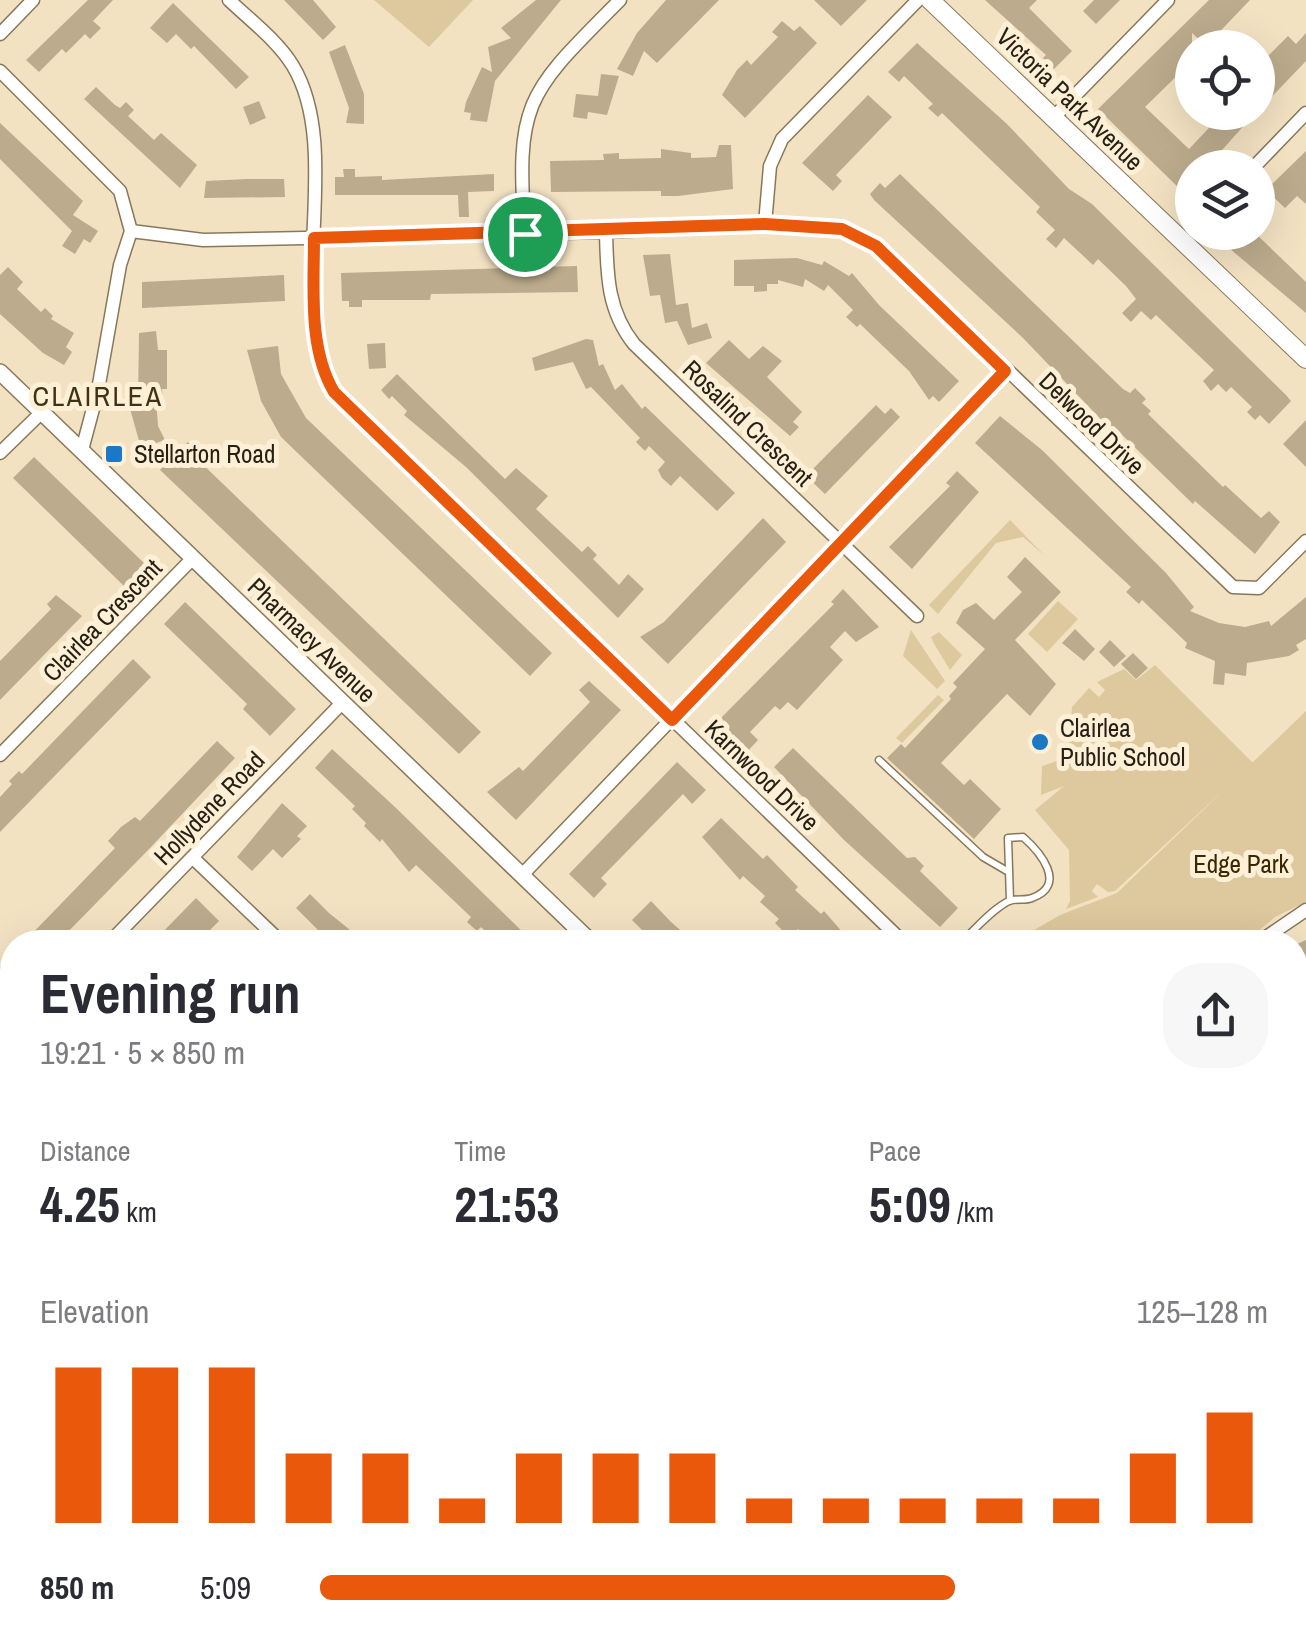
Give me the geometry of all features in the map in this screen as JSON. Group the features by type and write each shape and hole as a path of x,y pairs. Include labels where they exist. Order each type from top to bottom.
{"main road":[{"name":"Victoria Park Avenue","path":"930,0 1175,225"},
{"name":"Victoria Park Avenue","path":"1201,250 1306,359"}],"street":[{"path":"0,34 33,0"},
{"name":"Karnwood Drive","path":"229,0 293,65 304,91 312,128 316,336 324,372 334,392 891,930"},
{"path":"525,234 520,151 526,112 552,69 620,0"},
{"path":"765,224 770,166 782,139 918,0"},
{"path":"1054,117 1168,0"},
{"path":"0,72 120,191 131,232 120,265 98,390 82,450"},
{"path":"1271,150 1306,113"},
{"name":"Delwood Drive","path":"131,232 203,240 606,232 765,224 842,229 876,246 1233,587 1259,588 1306,541"},
{"name":"Rosalind Crescent","path":"606,232 611,300 625,332 916,616"},
{"path":"522,875 1005,371"},
{"name":"Pharmacy Avenue","path":"0,372 578,930"},
{"path":"0,453 42,412"},
{"name":"Clairlea Crescent","path":"0,756 193,558"},
{"name":"Hollydene Road","path":"122,930 341,704"},
{"path":"192,858 268,930"},
{"path":"1277,930 1306,910"}],"lane":[{"path":"878,760 983,857 1008,872"},
{"path":"975,930 1010,901 1030,900 1042,892 1050,877 1047,861 1023,837 1008,838 1010,901"}],"green space":[{"path":"374,0 473,0 429,47"},
{"path":"1010,520 1045,556 1023,537 996,543 938,614 929,605"},
{"path":"1058,601 1078,619 1047,652 1028,634"},
{"path":"911,630 945,681 937,689 903,656"},
{"path":"939,632 962,655 950,670 931,637"},
{"path":"1155,665 1253,763 1115,891 1108,892 1097,884 1092,891 1098,897 1066,909 1070,901 1069,850 1035,810 1064,786 1041,795 1042,766 1057,761 1067,770 1072,707 1089,688 1099,697 1105,690 1097,682 1124,669 1136,680"},
{"path":"938,695 944,700 902,743 896,738"},
{"name":"Edge Park","path":"1306,711 1306,902 1275,917 1259,930 1034,930 1060,915 1117,893"}],"building":[{"path":"88,0 113,0 93,21 101,28 90,39 85,34 66,53 62,49 39,72 26,60"},
{"path":"284,0 313,0 336,27 323,40"},
{"path":"536,0 561,0 495,81 487,122 470,120 471,113 464,112 466,102 482,67 492,72 488,47 511,38 501,28"},
{"path":"666,0 719,0 657,63 644,51 633,76 617,69 637,33"},
{"path":"814,0 867,0 841,26"},
{"path":"985,0 1037,0 1029,8 1072,51 1054,69 1043,58 1046,55"},
{"path":"1094,0 1120,0 1096,24 1083,11"},
{"path":"1209,0 1250,0 1221,30 1178,30"},
{"path":"173,3 249,77 236,89 194,46 191,49 176,34 167,43 150,28"},
{"path":"782,21 794,31 800,26 817,43 745,118 722,95 737,70 747,60 751,65 778,37 772,32"},
{"path":"1175,33 1175,78 1145,107 1189,149 1207,130 1240,130 1222,150 1175,150 1175,184 1098,109"},
{"path":"1306,33 1306,61 1275,93 1275,49 1288,36 1296,44"},
{"path":"917,43 1007,124 1069,189 1092,204 1286,395 1291,401 1269,424 1260,415 1255,420 1247,412 1252,407 1231,387 1226,392 1218,384 1211,391 1203,381 1214,370 1156,315 1151,320 1141,311 1131,322 1122,313 1136,299 1126,286 1098,259 1093,265 1064,238 1056,248 1046,239 1055,230 1036,212 1040,207 942,113 938,117 928,108 933,104 904,76 899,82 888,72"},
{"path":"345,45 364,94 364,124 346,123 349,108 329,52"},
{"path":"601,74 619,76 607,115 588,112 587,119 573,117 576,94 598,96"},
{"path":"96,87 120,108 126,102 134,110 128,116 154,140 161,133 197,165 180,188 84,99"},
{"path":"868,95 892,117 836,175 842,181 833,191 802,163"},
{"path":"259,101 266,118 250,125 243,107"},
{"path":"0,123 83,201 73,215 98,231 90,243 84,239 75,254 62,246 72,231 0,159"},
{"path":"719,145 731,145 733,189 678,196 661,196 661,191 551,192 550,161 604,160 603,154 619,153 619,159 661,158 661,149 691,153 691,158 716,157"},
{"path":"1306,151 1306,204 1297,196 1285,208 1275,199 1275,181"},
{"path":"343,169 355,169 355,177 382,176 382,180 494,174 494,191 468,192 469,217 459,217 458,195 335,195 335,177 344,177"},
{"path":"900,174 1123,389 1130,393 1135,388 1146,399 1142,403 1151,411 1148,414 1223,487 1261,518 1269,511 1280,522 1255,554 1195,501 1193,504 1117,430 1114,433 1023,338 874,200 870,194 880,183 885,188"},
{"path":"284,179 285,197 204,198 206,181"},
{"path":"1231,250 1273,250 1306,282 1306,313"},
{"path":"670,254 676,305 688,303 692,328 707,323 712,338 688,345 677,321 665,323 660,295 650,296 643,255"},
{"path":"797,258 822,265 824,261 849,276 852,273 879,305 959,381 939,402 933,396 929,400 909,371 860,324 857,327 846,317 853,310 828,285 824,291 805,279 803,287 778,280 778,284 767,284 767,291 734,286 734,260"},
{"path":"577,266 578,292 431,294 430,300 362,300 362,307 349,307 349,301 342,301 341,273"},
{"path":"8,267 23,282 17,289 41,312 45,308 53,316 51,319 74,333 66,347 72,352 64,365 43,353 0,314 0,275"},
{"path":"284,275 285,301 142,308 142,282"},
{"path":"156,331 158,350 167,350 167,389 162,389 163,398 156,398 158,426 165,440 141,448 129,405 138,402 139,333"},
{"path":"593,340 599,366 603,364 615,390 622,384 642,409 645,406 735,493 717,511 680,476 671,486 662,478 658,470 665,462 649,446 645,451 636,442 640,438 591,387 586,389 573,362 535,371 532,358"},
{"path":"729,340 749,359 763,346 782,361 767,377 802,412 793,422 799,427 790,436 706,363"},
{"path":"385,343 386,368 369,369 367,344"},
{"path":"278,346 281,374 306,418 552,653 530,676 281,437 261,401 247,350"},
{"path":"397,374 505,479 516,468 548,496 536,509 582,552 588,546 597,555 593,559 619,585 628,574 644,589 618,618 466,467 404,415 407,411 392,396 389,399 381,390"},
{"path":"876,405 885,414 891,408 900,417 825,494 806,476"},
{"path":"1000,416 1042,450 1166,573 1194,607 1190,611 1219,623 1245,627 1269,621 1271,626 1306,597 1306,639 1296,645 1299,650 1289,656 1247,663 1246,676 1225,673 1224,685 1213,684 1215,661 1185,648 1187,643 1142,600 1139,604 1126,592 1131,587 975,443"},
{"path":"1306,420 1306,467 1283,444"},
{"path":"188,442 198,452 194,456 481,732 459,754 160,470 166,463 161,458 171,448 176,453"},
{"path":"34,457 145,564 124,586 13,478"},
{"path":"957,471 979,492 912,569 889,547 950,486 946,483"},
{"path":"763,518 786,542 668,664 640,637 664,622"},
{"path":"1025,557 1061,592 1015,640 1056,684 1030,716 1007,694 941,763 964,785 970,779 1001,809 974,839 887,758 901,744 905,748 951,699 949,696 957,687 953,683 985,649 956,623 963,610 976,603 994,620 1022,592 1007,577"},
{"path":"843,589 879,627 856,642 845,631 830,647 843,660 797,710 788,702 780,710 775,706 750,732 758,740 747,752 717,722 834,604 831,602"},
{"path":"56,595 82,616 0,700 0,661 51,609 47,604"},
{"path":"185,602 296,709 270,736 243,709 247,704 164,624"},
{"path":"1075,629 1095,649 1084,661 1062,643"},
{"path":"1110,640 1126,656 1114,667 1099,652"},
{"path":"1133,653 1148,668 1136,679 1121,664"},
{"path":"133,659 151,677 0,832 0,797 12,784 9,781 19,771 22,774"},
{"path":"589,681 621,710 516,820 487,792 519,767 523,771 590,702 579,690"},
{"path":"217,741 235,758 70,930 36,930 115,848 108,841 121,827 135,817 140,821"},
{"path":"793,748 907,858 915,857 924,866 920,871 958,908 940,927 844,840 774,767"},
{"path":"332,749 521,930 476,930 467,922 471,917 416,865 409,872 382,839 380,842 364,826 366,823 352,809 355,806 315,768"},
{"path":"677,762 706,790 692,804 683,794 601,878 607,884 594,898 569,874"},
{"path":"282,803 307,826 297,836 301,839 282,858 273,849 252,871 237,857"},
{"path":"721,818 763,859 767,855 798,887 795,890 821,914 824,911 841,930 782,930 775,923 779,919 760,902 765,896 743,876 740,880 702,837"},
{"path":"310,894 350,930 318,930 296,908"},
{"path":"196,898 219,921 210,930 165,930"},
{"path":"651,901 680,930 642,930 632,920"}],"railway":[{"path":"668,1645 691,1645"}],"place":[{"name":"Stellarton Road","path":"114,454"},
{"name":"Clairlea Public School","path":"1040,742"}],"district":[{"name":"CLAIRLEA","path":"98,396"}],"route":[{"path":"765,224 842,229 890,257 1005,371 672,720 342,401 324,372 316,336 314,238 525,234 765,224"}]}
